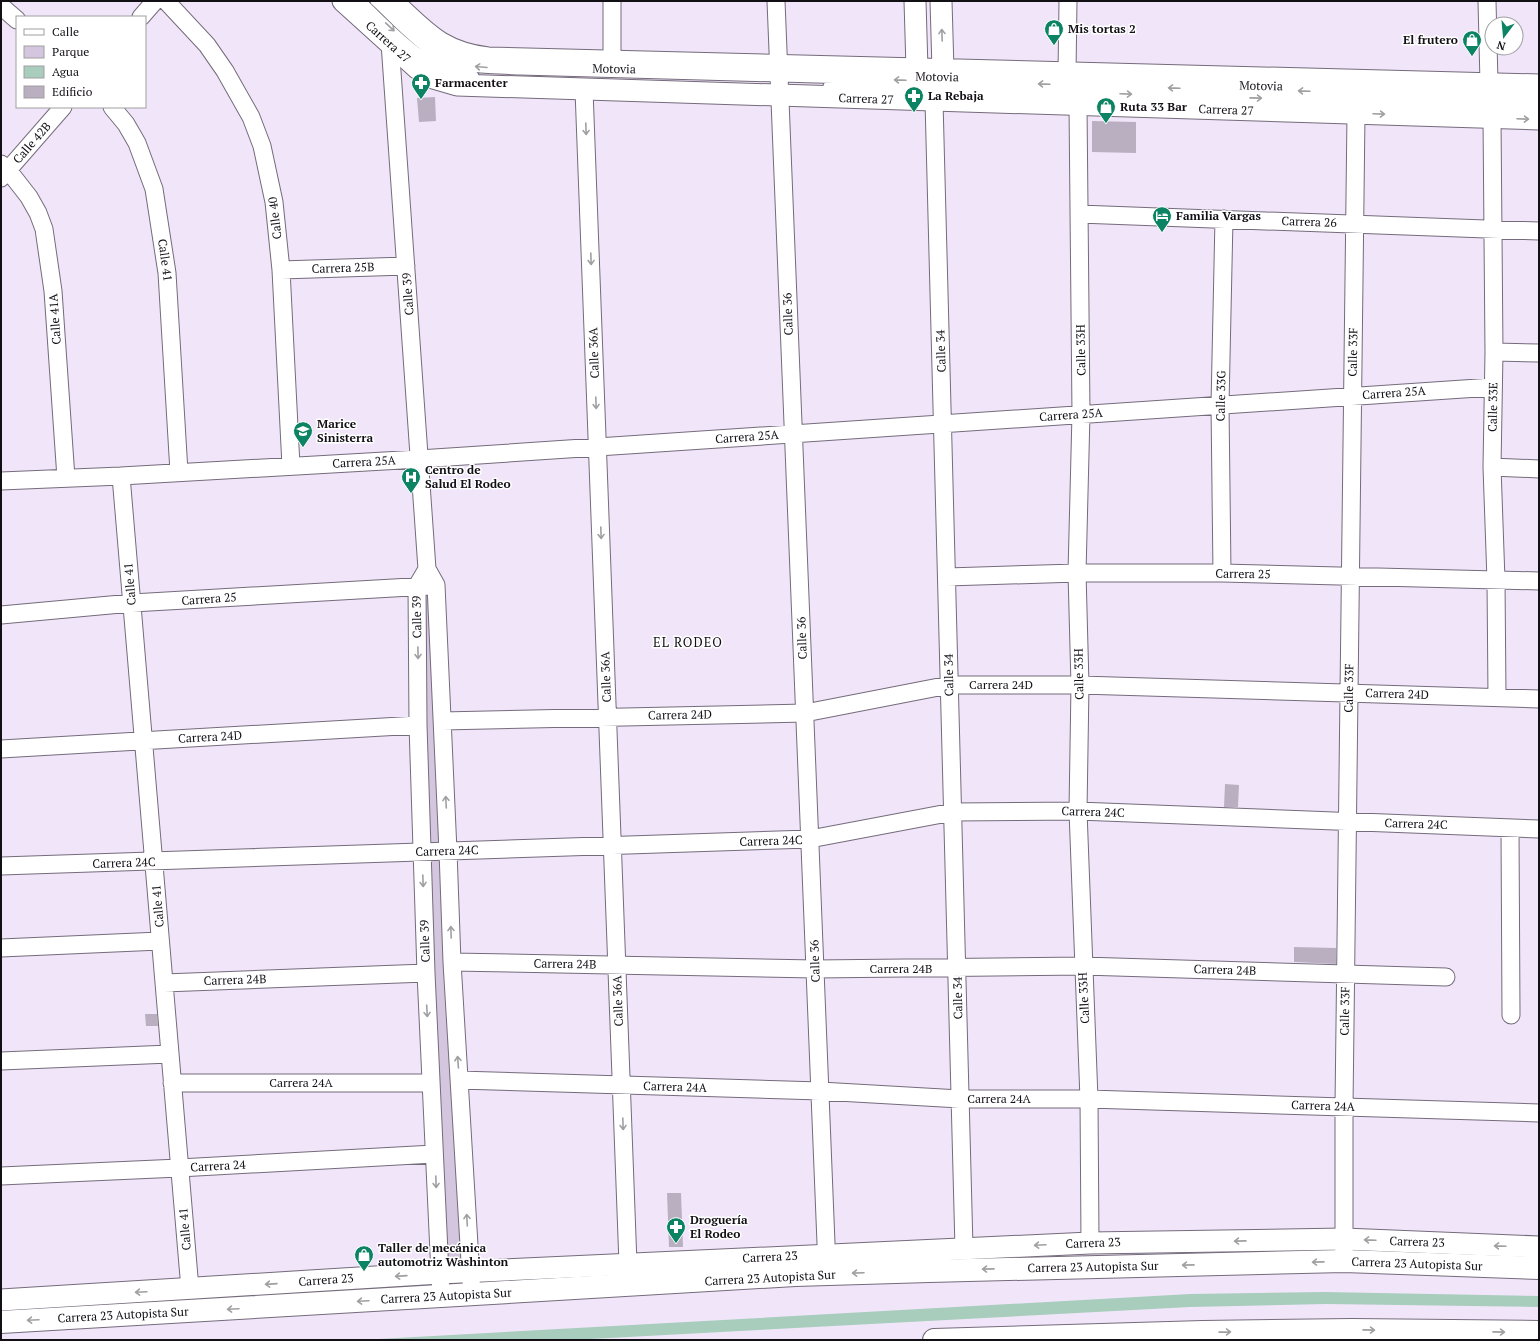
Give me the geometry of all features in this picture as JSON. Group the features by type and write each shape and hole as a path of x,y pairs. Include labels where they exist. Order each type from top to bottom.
{"main road":[{"name":"Carrera 23 Autopista Sur","path":"1,1322 472,1294 827,1264 929,1270 1344,1261 1539,1268"},
{"path":"934,1340 1539,1332"}],"street":[{"path":"142,16 155,1"},
{"name":"Calle 40","path":"166,1 207,45 225,71 251,117 262,146 274,202 280,270 291,466"},
{"name":"Carrera 27","path":"343,1 417,68 433,78 448,83 470,86 584,90 779,81 932,83 1067,73 1539,85"},
{"name":"Carrera 27","path":"392,1 433,39 460,53 488,58 612,61 779,81 932,83 1078,105 1539,119"},
{"path":"612,1 612,61"},
{"name":"Calle 36","path":"776,1 827,1264"},
{"name":"Calle 34","path":"916,1 932,83"},
{"name":"Calle 34","path":"941,1 932,83 943,424 964,1248"},
{"path":"1067,73 1068,1"},
{"path":"1487,1 1489,83"},
{"path":"1,6 16,19"},
{"name":"Calle 39","path":"390,43 427,569 436,586 452,962 472,1294"},
{"name":"Calle 36A","path":"584,90 628,1264"},
{"name":"Calle 33H","path":"1078,105 1081,414 1077,573 1080,685 1078,811 1089,1099 1090,1242"},
{"name":"Calle 42B","path":"3,171 62,108"},
{"name":"Calle 41","path":"113,108 126,124 137,143 154,189 168,273 180,472"},
{"name":"Calle 33F","path":"1344,1261 1345,974 1356,114"},
{"name":"Calle 33E","path":"1492,118 1494,352 1492,467 1496,580 1497,697"},
{"name":"Calle 41A","path":"3,171 38,213 44,229 53,291 66,478"},
{"name":"Carrera 26","path":"1079,214 1539,231"},
{"name":"Calle 33G","path":"1222,573 1220,405 1224,219"},
{"name":"Carrera 25B","path":"280,270 406,266"},
{"path":"1494,352 1539,353"},
{"name":"Carrera 25A","path":"1,481 121,476 419,459 1493,387"},
{"path":"1492,467 1539,468"},
{"name":"Calle 41","path":"121,476 190,1289"},
{"name":"Calle 39","path":"427,569 417,586 418,725 426,973 442,1296"},
{"name":"Carrera 25","path":"947,577 1077,573 1222,573 1539,581"},
{"name":"Calle 39","path":"417,586 436,586"},
{"name":"Carrera 25","path":"1,615 132,603 417,586"},
{"name":"Carrera 24D","path":"442,721 805,713 949,685 1080,685 1349,692 1539,699"},
{"name":"Carrera 24D","path":"1,749 418,725"},
{"name":"Carrera 24C","path":"1,866 810,839 953,812 1078,811 1539,829"},
{"path":"1510,828 1511,1015"},
{"path":"1,948 160,941"},
{"name":"Carrera 24B","path":"452,962 815,969 1083,966 1446,977"},
{"name":"Carrera 24B","path":"164,983 426,973"},
{"path":"1,1061 170,1054"},
{"name":"Carrera 24A","path":"459,1080 820,1091 960,1099 1089,1099 1539,1113"},
{"name":"Carrera 24A","path":"172,1083 431,1083"},
{"name":"Carrera 24","path":"1,1176 434,1154"},
{"name":"Carrera 23","path":"1,1300 440,1273 628,1264 827,1264 964,1248 1090,1242 1344,1239 1539,1247"}],"lane":[{"name":"Motovia","path":"361,1 419,54 440,67 463,75 488,78 779,81"},
{"name":"Motovia","path":"375,1 424,47 437,55 464,66 520,70 779,81"},
{"name":"Motovia","path":"932,83 1539,98"},
{"name":"Motovia","path":"932,83 1539,105"}],"green space":[{"path":"436,585 470,1272 440,1273 417,586"}],"water":[{"path":"1324,1292 1539,1296 1539,1307 1326,1304 1190,1307 572,1340 361,1340 1190,1294"}],"building":[{"path":"435,97 436,121 419,122 417,98"},
{"path":"1092,121 1136,122 1136,153 1092,152"},
{"path":"1225,784 1239,785 1238,807 1224,807"},
{"path":"1294,947 1336,948 1336,964 1294,962"},
{"path":"145,1014 157,1014 158,1026 146,1026"},
{"path":"667,1193 681,1193 683,1247 669,1247"}],"place":[{"name":"Mis tortas 2","path":"1054,46"},
{"name":"El frutero","path":"1472,57"},
{"name":"Farmacenter","path":"421,100"},
{"name":"La Rebaja","path":"914,113"},
{"name":"Ruta 33 Bar","path":"1106,124"},
{"name":"Familia Vargas","path":"1162,233"},
{"name":"Marice Sinisterra","path":"303,448"},
{"name":"Centro de Salud El Rodeo","path":"411,494"},
{"name":"Droguería El Rodeo","path":"676,1244"},
{"name":"Taller de mecánica automotriz Washinton","path":"364,1272"}],"district":[{"name":"EL RODEO","path":"688,642"}]}
